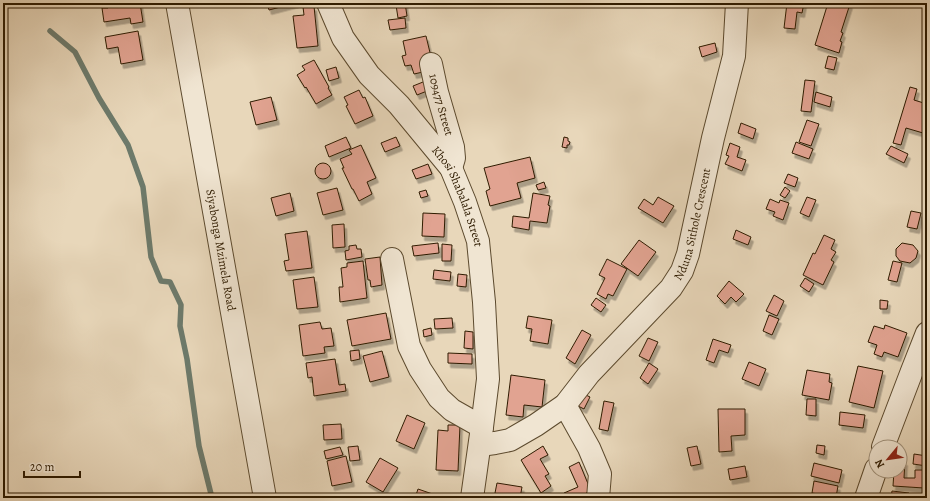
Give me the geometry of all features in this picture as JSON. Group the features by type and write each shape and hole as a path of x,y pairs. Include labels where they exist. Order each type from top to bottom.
{"street":[{"name":"Siyabonga Mzimela Road","path":"177,3 265,498"},
{"name":"Khosi Shabalala Street","path":"328,3 343,38 369,75 399,105 451,168 465,202 478,241 484,302 488,379 472,498"},
{"name":"Nduna Sithole Crescent","path":"481,436 495,443 510,440 564,405 589,374 671,288 684,265 688,254 713,138 734,56 737,3"},
{"name":"109477 Street","path":"431,64 437,92 453,147 454,158 451,168"},
{"path":"392,259 409,346 420,369 439,398 481,436"},
{"path":"887,439 927,333"},
{"path":"564,405 589,448 600,474 598,498"},
{"path":"866,498 873,479"}],"building":[{"path":"107,3 140,3 143,22 131,24 130,18 104,22 102,8 108,8"},
{"path":"267,3 296,3 269,10"},
{"path":"405,3 407,16 398,18 396,5"},
{"path":"787,3 804,3 802,13 797,12 795,29 784,28"},
{"path":"828,3 850,4 841,32 843,33 840,41 842,42 839,53 815,45"},
{"path":"314,6 318,46 297,48 293,16 304,15 303,7"},
{"path":"405,18 406,28 390,30 388,20"},
{"path":"138,31 143,60 121,64 118,47 107,49 105,37"},
{"path":"426,36 432,61 423,72 414,74 411,65 405,66 402,56 406,55 403,41"},
{"path":"715,43 717,52 702,57 699,47"},
{"path":"828,56 837,58 834,70 825,68"},
{"path":"314,60 332,95 316,104 297,75 305,70 302,66"},
{"path":"336,67 339,78 329,81 326,70"},
{"path":"428,80 432,89 417,95 413,86"},
{"path":"805,80 815,81 811,112 801,111"},
{"path":"910,87 917,89 914,100 927,104 927,119 923,133 906,128 901,145 893,143"},
{"path":"359,90 363,98 365,97 373,116 355,124 346,106 348,105 344,97"},
{"path":"816,92 832,97 830,107 814,102"},
{"path":"271,97 277,120 256,125 250,102"},
{"path":"807,120 819,124 811,146 799,142"},
{"path":"741,123 756,129 753,139 738,133"},
{"path":"346,137 351,148 329,157 325,146"},
{"path":"396,137 400,146 385,152 381,143"},
{"path":"564,137 568,138 568,141 570,142 569,145 567,145 567,148 562,147"},
{"path":"796,142 813,149 809,159 792,153"},
{"path":"730,143 740,147 737,157 746,160 742,171 725,164 729,156 726,155"},
{"path":"361,145 376,178 367,182 372,194 359,201 342,168 344,168 340,159 352,154 349,150"},
{"path":"891,146 908,154 904,163 886,154"},
{"path":"530,157 535,178 517,183 521,198 490,206 486,191 490,189 484,168"},
{"path":"320,163 326,163 331,168 329,177 326,179 320,179 315,174 315,168"},
{"path":"428,164 432,174 416,179 412,170"},
{"path":"788,174 798,178 795,187 784,183"},
{"path":"544,182 546,188 538,190 536,185"},
{"path":"785,187 790,191 785,198 780,195"},
{"path":"337,188 343,210 323,215 317,193"},
{"path":"426,190 428,196 421,198 419,192"},
{"path":"290,193 294,211 276,216 271,198"},
{"path":"533,193 550,196 547,223 530,221 529,230 512,227 513,216 529,218"},
{"path":"658,197 674,206 663,223 638,208 644,199 653,205"},
{"path":"807,197 816,200 809,217 800,213"},
{"path":"770,199 779,203 780,200 789,203 783,220 773,216 775,212 766,209"},
{"path":"911,211 921,213 917,229 907,227"},
{"path":"423,213 445,214 444,237 422,236"},
{"path":"344,224 345,247 333,248 332,225"},
{"path":"736,230 751,237 748,245 733,239"},
{"path":"307,231 312,268 286,271 284,261 289,260 285,234"},
{"path":"824,235 835,240 831,249 836,252 831,260 834,262 823,285 803,275 813,253 815,254"},
{"path":"639,240 656,252 638,276 621,264"},
{"path":"438,243 439,253 414,256 412,246"},
{"path":"902,243 913,245 918,251 916,258 910,263 900,261 896,256 896,249"},
{"path":"442,244 452,245 451,261 442,261"},
{"path":"356,245 357,249 361,249 362,257 346,260 345,251 349,250 349,246"},
{"path":"380,257 382,285 371,287 370,280 368,280 365,259"},
{"path":"607,259 627,269 613,296 608,294 606,299 597,294 605,278 599,275"},
{"path":"363,261 367,298 340,302 339,287 343,287 341,268 347,267 347,263"},
{"path":"893,261 902,263 897,282 888,280"},
{"path":"434,270 451,272 450,281 433,279"},
{"path":"458,274 467,275 466,287 457,286"},
{"path":"314,277 318,307 297,309 293,280"},
{"path":"805,278 814,284 809,292 800,286"},
{"path":"729,281 744,294 736,302 731,297 725,304 717,296"},
{"path":"774,295 784,301 777,316 766,311"},
{"path":"596,298 606,305 601,312 591,305"},
{"path":"880,300 888,301 887,309 880,309"},
{"path":"386,313 391,339 352,346 347,320"},
{"path":"769,315 779,319 772,335 763,331"},
{"path":"528,316 552,320 548,344 530,341 532,329 526,328"},
{"path":"452,318 453,328 435,329 434,319"},
{"path":"320,322 322,329 331,328 334,346 324,347 325,353 303,356 299,325"},
{"path":"885,325 907,333 898,357 884,352 882,357 874,354 877,345 868,342 874,326 884,329"},
{"path":"431,328 432,335 424,337 423,330"},
{"path":"582,330 591,335 575,364 566,358"},
{"path":"465,331 473,332 473,349 464,348"},
{"path":"648,338 658,342 649,361 639,356"},
{"path":"713,339 731,345 728,353 719,350 714,363 706,360"},
{"path":"359,350 360,359 351,361 350,351"},
{"path":"382,351 389,377 370,382 363,356"},
{"path":"448,353 472,354 472,364 448,363"},
{"path":"335,359 339,385 345,384 346,391 314,396 312,377 308,378 306,363"},
{"path":"749,362 766,369 759,386 742,379"},
{"path":"649,363 658,369 648,384 640,378"},
{"path":"858,366 883,371 874,408 849,402"},
{"path":"807,370 830,374 829,382 832,383 829,400 802,395"},
{"path":"511,375 545,380 542,407 524,405 523,417 506,415"},
{"path":"582,393 590,397 584,409 576,405"},
{"path":"807,399 816,399 816,416 806,415"},
{"path":"604,401 614,403 608,431 599,429"},
{"path":"718,409 745,409 745,435 731,436 732,451 719,452"},
{"path":"840,412 865,415 863,428 839,425"},
{"path":"407,415 425,423 414,449 396,441"},
{"path":"341,424 342,439 324,440 323,425"},
{"path":"448,425 460,425 458,471 436,470 438,430 448,431"},
{"path":"817,445 825,446 824,455 816,453"},
{"path":"358,446 360,460 350,461 348,447"},
{"path":"543,446 548,455 540,459 549,474 545,476 551,486 541,493 521,460"},
{"path":"697,446 701,464 691,466 687,448"},
{"path":"340,447 343,455 326,459 324,451"},
{"path":"914,454 927,456 927,466 913,464"},
{"path":"346,456 352,482 332,486 327,461"},
{"path":"380,458 398,468 383,492 366,482"},
{"path":"579,462 591,491 576,498 566,498 564,493 578,487 569,467"},
{"path":"814,463 842,470 839,483 811,476"},
{"path":"745,466 747,477 730,480 728,469"},
{"path":"915,470 925,470 924,488 893,486 893,479 915,478"},
{"path":"814,481 838,486 836,497 812,493"},
{"path":"497,483 522,487 520,498 494,498"},
{"path":"418,489 444,498 415,498"},
{"path":"892,491 909,493 908,498 891,498"}],"waterway":[{"path":"50,31 75,52 99,98 128,145 143,187 151,257 161,281 170,282 181,305 180,326 187,359 199,446 212,498"}]}
